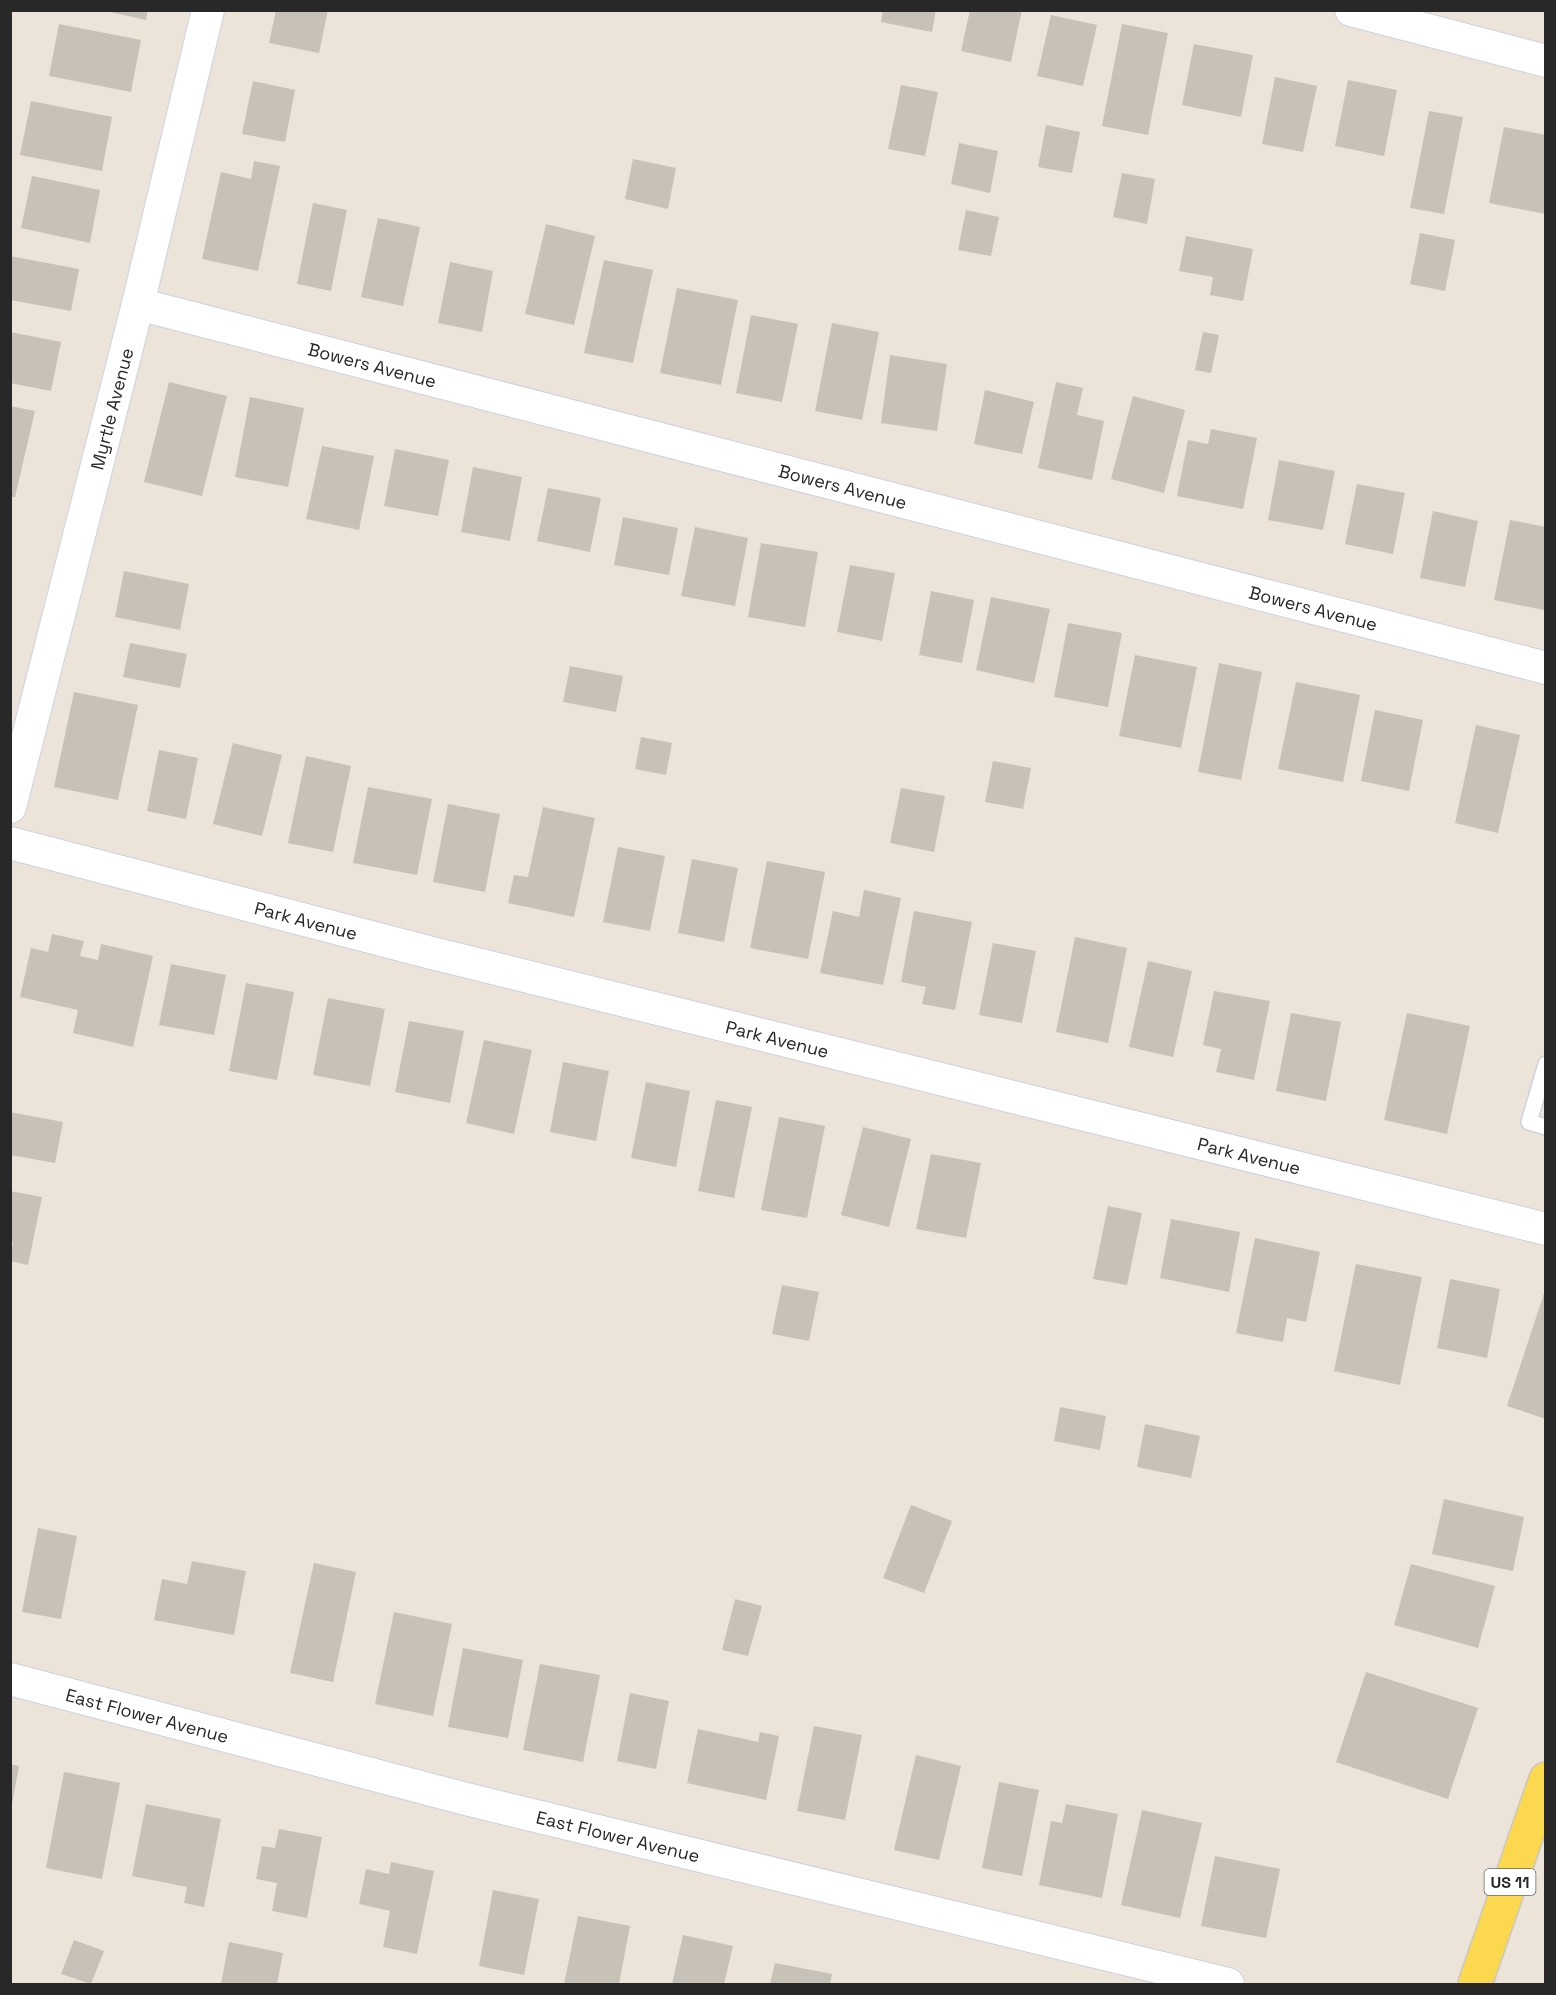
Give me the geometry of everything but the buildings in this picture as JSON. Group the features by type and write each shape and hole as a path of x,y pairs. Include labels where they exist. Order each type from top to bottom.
{"main road":[{"name":"US 11","path":"1475,1984 1545,1779"}],"street":[{"name":"Myrtle Avenue","path":"10,807 138,304 208,10"},
{"path":"1350,10 1545,61"},
{"name":"Bowers Avenue","path":"138,304 1545,668"},
{"name":"Park Avenue","path":"10,843 440,955 1545,1229"},
{"name":"East Flower Avenue","path":"10,1679 466,1799 1228,1984"}],"lane":[{"path":"1545,1064 1528,1122 1545,1127"}]}
